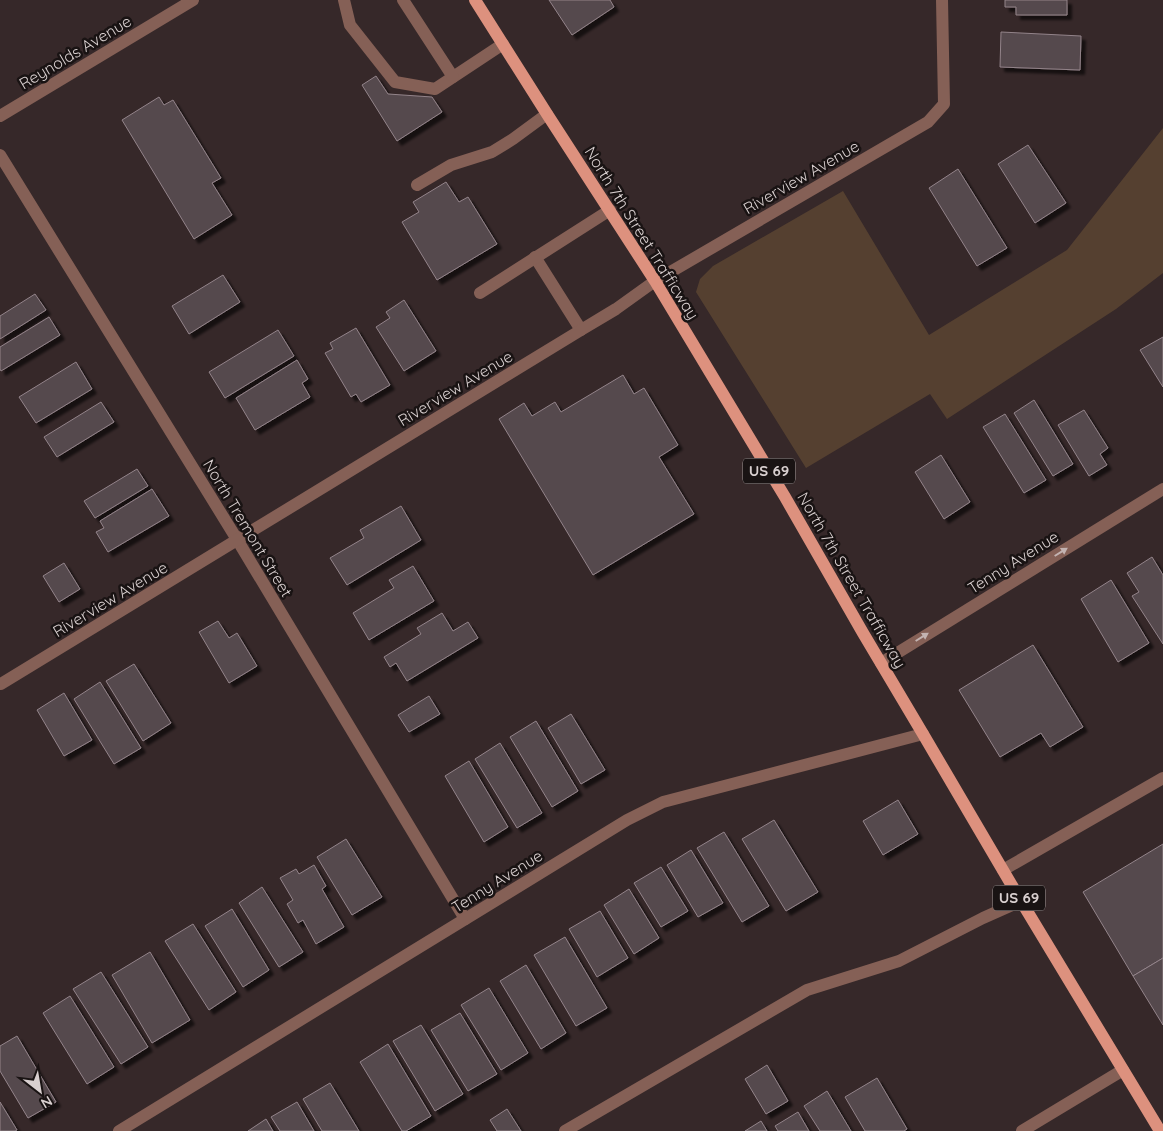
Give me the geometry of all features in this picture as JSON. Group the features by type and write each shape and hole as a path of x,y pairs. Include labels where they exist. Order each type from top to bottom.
{"main road":[{"name":"North 7th Street Trafficway","path":"475,0 655,281 785,497 862,634 881,662 1160,1131"}],"street":[{"name":"Reynolds Avenue","path":"0,116 193,0"},
{"path":"344,0 350,25 395,82 434,89 503,44"},
{"path":"403,0 453,77"},
{"name":"Riverview Avenue","path":"0,684 238,541 616,309 655,281 928,122 944,104 942,0"},
{"path":"417,186 451,166 492,152 514,139 547,114"},
{"name":"North Tremont Street","path":"0,155 238,541 466,919"},
{"path":"480,293 610,210"},
{"path":"535,257 581,330"},
{"name":"Tenny Avenue","path":"881,662 1163,489"},
{"name":"Tenny Avenue","path":"119,1131 627,820 663,802 923,734"},
{"path":"1003,870 1163,778"},
{"path":"565,1131 807,990 900,961 1021,900"},
{"path":"1022,1131 1123,1070"}],"shaded area":[{"path":"1163,128 1163,273 1116,309 947,419 930,394 806,468 696,292 700,279 713,266 843,191 929,335 1067,250"}],"building":[{"path":"549,0 610,0 614,7 572,35"},
{"path":"1005,0 1067,0 1067,15 1016,15 1016,7 1005,7"},
{"path":"1001,32 1081,36 1080,70 1000,67"},
{"path":"376,76 388,94 432,97 442,112 397,141 362,85"},
{"path":"159,97 164,105 173,100 221,178 212,183 232,215 194,239 122,120"},
{"path":"1028,145 1066,203 1035,223 998,164"},
{"path":"958,169 1007,248 977,266 929,188"},
{"path":"446,182 459,202 468,197 497,244 437,280 402,222 419,212 413,202"},
{"path":"223,275 240,302 189,334 172,306"},
{"path":"35,294 46,310 0,339 0,316"},
{"path":"404,300 436,351 404,371 376,327 390,318 386,312"},
{"path":"49,317 60,335 1,371 0,347"},
{"path":"356,328 390,385 361,402 356,394 351,397 325,353 333,349 330,343"},
{"path":"278,330 294,356 225,398 209,372"},
{"path":"1163,337 1163,387 1140,350"},
{"path":"297,360 308,379 302,383 310,397 255,430 236,398"},
{"path":"76,362 92,389 36,423 19,397"},
{"path":"623,375 634,394 644,388 678,445 659,457 694,514 593,575 499,419 524,403 532,416 555,402 561,412"},
{"path":"1034,400 1073,464 1053,476 1014,413"},
{"path":"101,402 114,422 57,457 44,437"},
{"path":"1084,410 1108,448 1100,454 1107,465 1089,476 1058,425"},
{"path":"1005,414 1046,480 1024,493 983,427"},
{"path":"941,455 970,502 944,519 915,472"},
{"path":"137,469 148,486 95,518 84,501"},
{"path":"152,489 169,516 108,552 96,532 104,528 100,521"},
{"path":"401,506 421,540 347,585 330,558 364,538 360,530"},
{"path":"1152,557 1163,575 1163,644 1132,596 1139,592 1127,573"},
{"path":"64,563 80,589 59,602 43,576"},
{"path":"413,566 434,601 369,640 353,613 394,588 389,580"},
{"path":"1111,580 1149,643 1118,662 1081,599"},
{"path":"442,613 453,631 468,622 478,638 407,681 396,663 390,667 384,657 421,634 417,628"},
{"path":"218,621 229,638 237,633 257,666 229,683 199,632"},
{"path":"1033,645 1083,727 1050,747 1041,733 1000,757 959,690"},
{"path":"134,664 171,723 143,741 106,681"},
{"path":"100,682 141,748 114,764 74,699"},
{"path":"64,693 92,740 64,756 37,710"},
{"path":"429,696 440,714 409,732 398,715"},
{"path":"571,714 605,770 581,784 548,728"},
{"path":"536,721 578,791 552,807 510,737"},
{"path":"500,743 542,813 517,828 475,759"},
{"path":"469,761 508,827 484,842 445,776"},
{"path":"898,800 918,834 883,855 863,821"},
{"path":"774,820 818,892 786,911 742,839"},
{"path":"724,832 769,906 742,922 697,848"},
{"path":"346,839 382,897 352,915 317,857"},
{"path":"1163,844 1163,958 1133,976 1083,892"},
{"path":"691,850 723,903 698,917 667,865"},
{"path":"314,865 326,886 322,889 344,927 316,944 303,920 298,923 287,904 293,900 280,878 296,869 299,874"},
{"path":"661,867 688,911 661,927 634,883"},
{"path":"262,887 303,952 279,967 239,903"},
{"path":"629,889 659,938 634,954 604,905"},
{"path":"232,909 269,970 243,987 205,926"},
{"path":"600,911 628,958 597,977 569,929"},
{"path":"193,924 236,992 209,1010 165,941"},
{"path":"565,937 607,1008 576,1026 534,955"},
{"path":"150,952 190,1020 152,1043 112,975"},
{"path":"1163,958 1163,1025 1133,976"},
{"path":"526,965 566,1033 541,1049 500,981"},
{"path":"101,972 148,1047 121,1064 73,989"},
{"path":"489,988 528,1053 501,1070 461,1005"},
{"path":"70,996 114,1067 87,1084 43,1013"},
{"path":"460,1013 497,1074 468,1091 431,1030"},
{"path":"421,1025 463,1094 435,1111 393,1041"},
{"path":"17,1036 56,1102 28,1118 0,1071 0,1046"},
{"path":"388,1044 431,1116 406,1131 402,1131 360,1062"},
{"path":"767,1065 788,1101 766,1114 745,1079"},
{"path":"877,1078 907,1129 904,1131 865,1131 845,1097"},
{"path":"330,1083 359,1131 322,1131 303,1099"},
{"path":"827,1091 851,1131 820,1131 804,1106"},
{"path":"0,1102 17,1130 0,1131"},
{"path":"297,1102 314,1131 280,1131 271,1117"},
{"path":"507,1109 521,1131 497,1131 490,1120"},
{"path":"798,1112 809,1131 778,1131 775,1126"},
{"path":"266,1119 273,1131 248,1131"},
{"path":"761,1121 767,1131 745,1131"}]}
